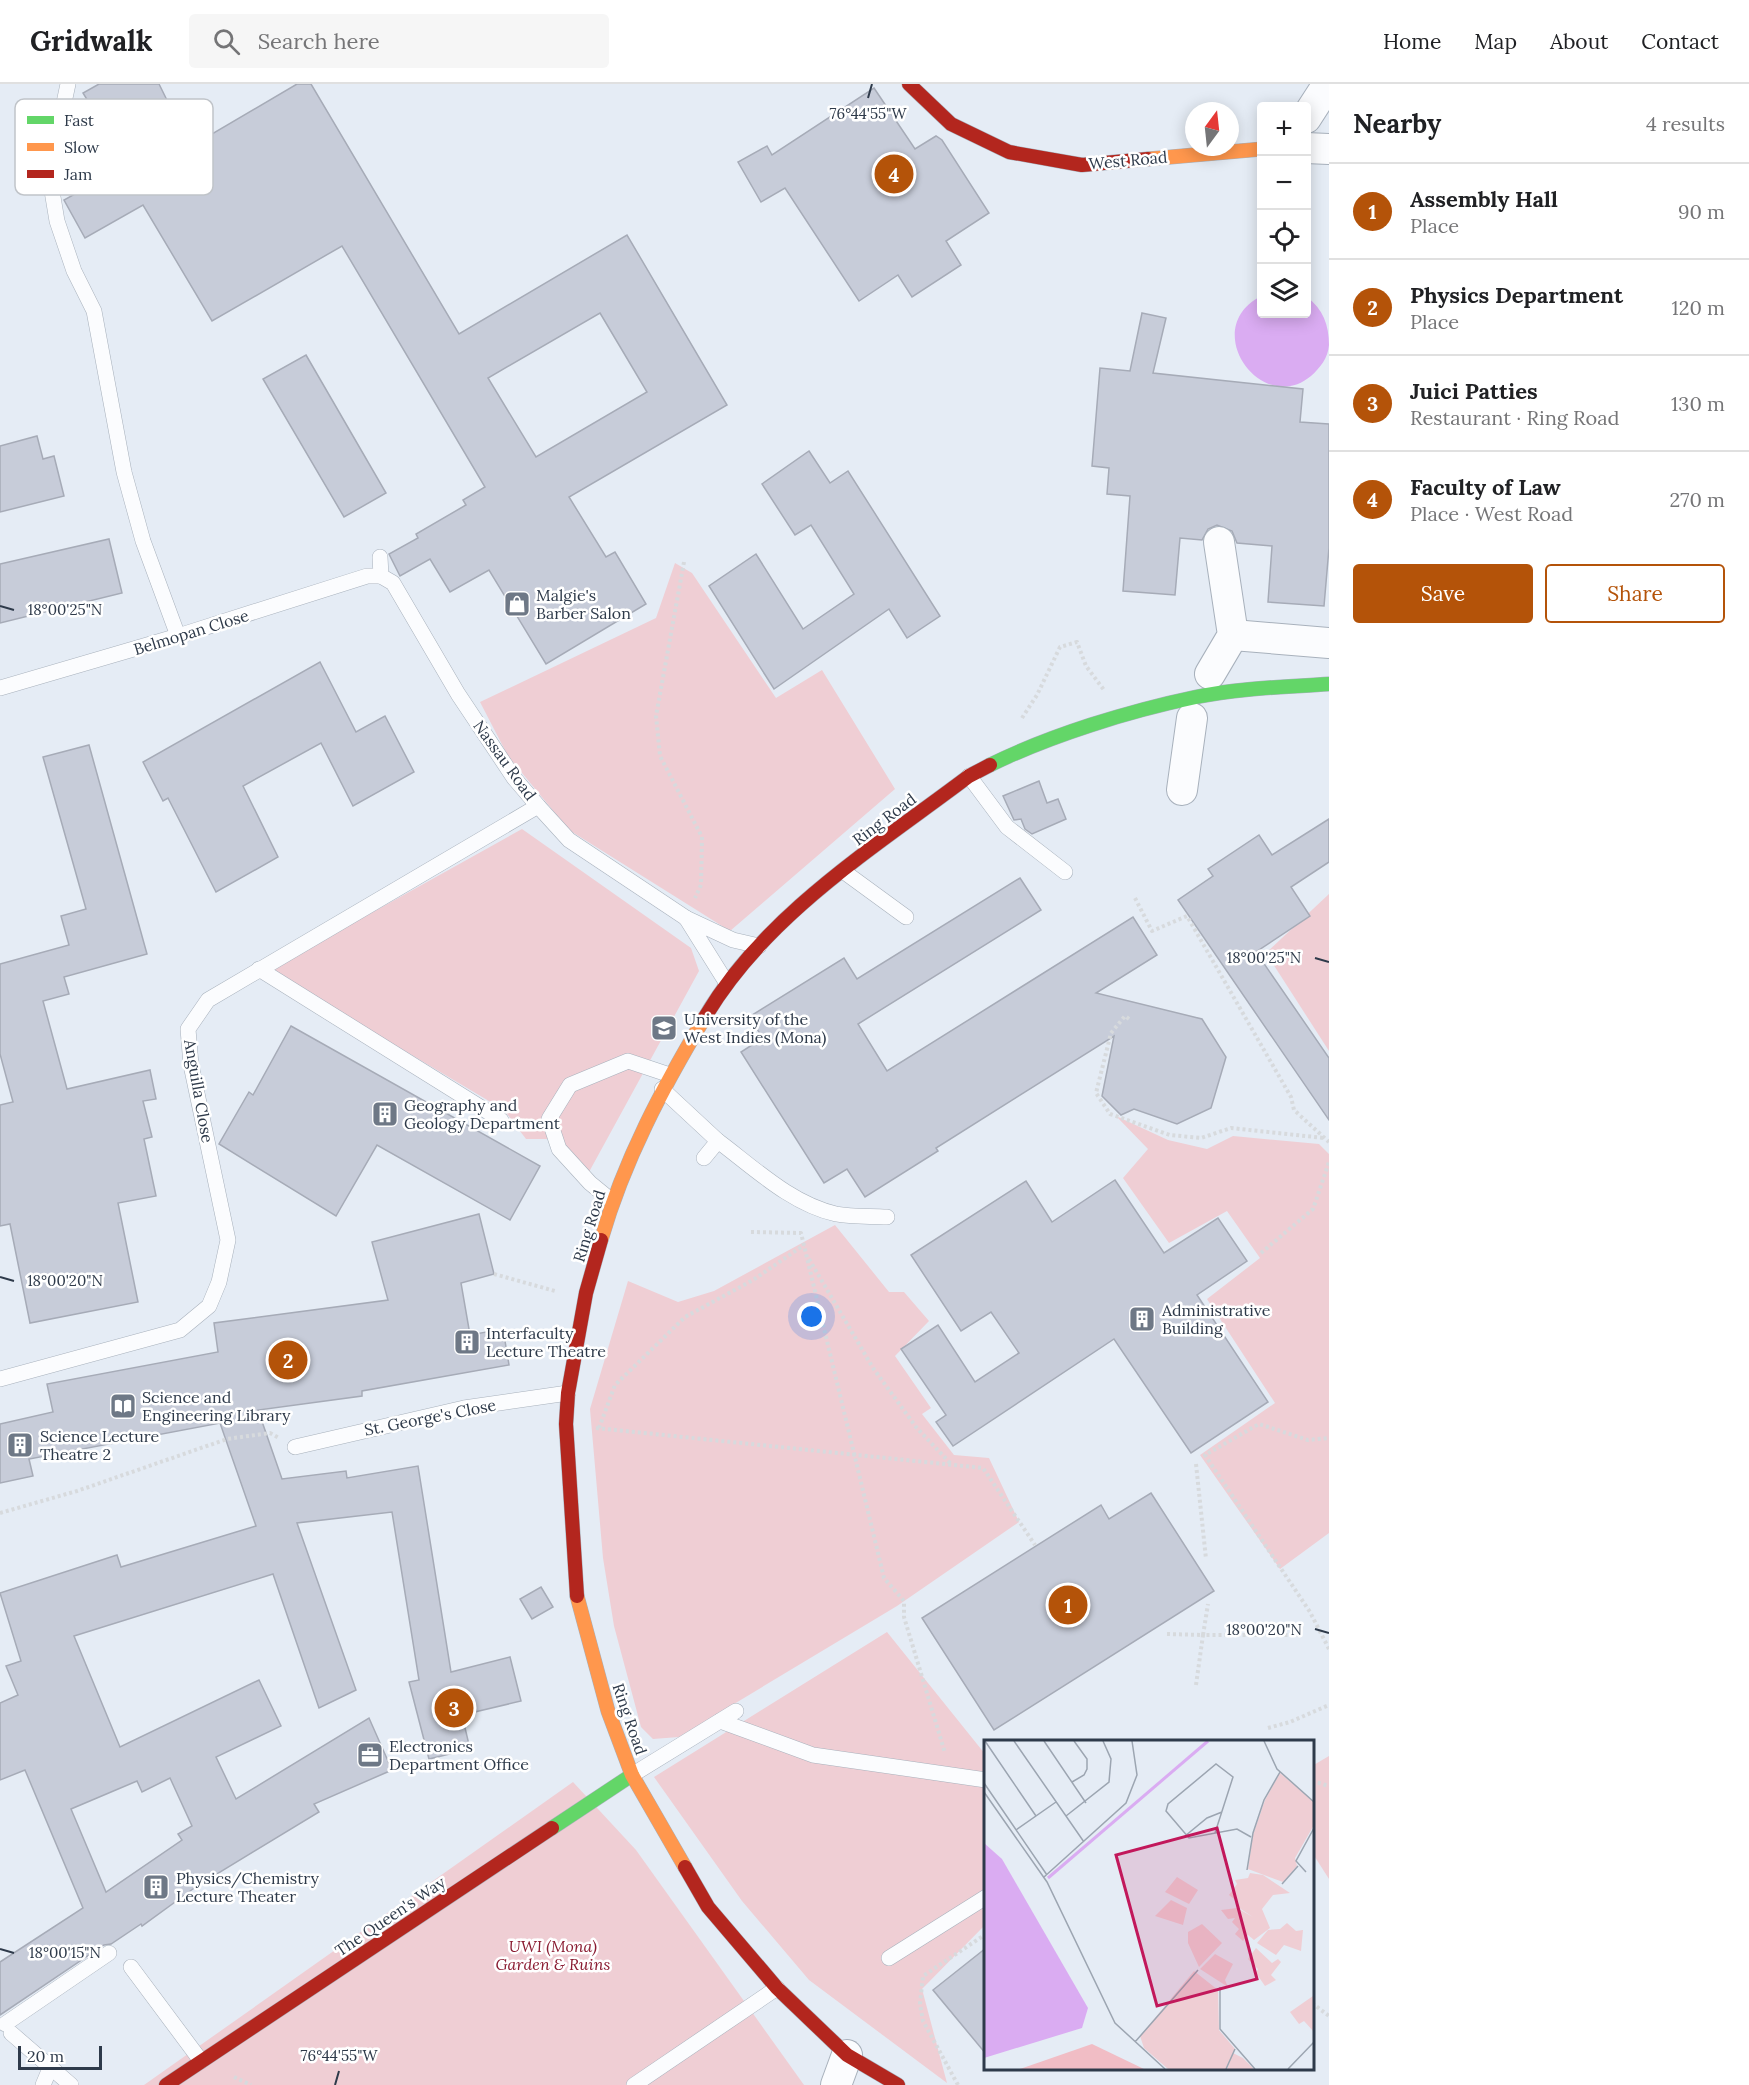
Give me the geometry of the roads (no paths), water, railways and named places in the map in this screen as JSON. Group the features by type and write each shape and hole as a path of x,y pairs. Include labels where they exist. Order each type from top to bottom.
{"street":[{"name":"West Road","path":"911,84 951,124 1009,152 1082,165 1257,149"},
{"path":"1311,110 1328,84"},
{"path":"1311,148 1329,149"},
{"path":"1210,674 1233,635 1219,542"},
{"path":"1233,635 1329,643"},
{"name":"Ring Road","path":"898,2085 847,2055 777,1988 708,1907 632,1775 608,1711 576,1593 567,1449 568,1393 586,1293 612,1201 662,1089 726,982 759,946 843,871 969,776 1015,753 1101,723 1196,698 1266,688 1329,684"},
{"path":"1182,790 1192,718"},
{"name":"The Queen's Way","path":"166,2085 632,1775"},
{"path":"836,2085 847,2055"}],"lane":[{"path":"65,99 68,84"},
{"path":"53,195 57,221 74,271 94,311 124,472 143,541 178,636"},
{"path":"380,557 381,576"},
{"name":"Belmopan Close","path":"0,688 178,636 367,576 381,576"},
{"name":"Nassau Road","path":"381,576 393,583 458,694 514,778 569,840 686,918 733,940 759,946"},
{"path":"969,776 1007,826 1065,872"},
{"name":"Anguilla Close","path":"0,1379 180,1330 209,1306 219,1282 228,1240 191,1065 188,1029 208,1000 538,806"},
{"path":"843,871 906,917"},
{"path":"686,918 726,982"},
{"path":"259,969 501,1120"},
{"path":"612,1201 590,1183 559,1149 549,1119 570,1085 628,1061 670,1075"},
{"path":"662,1089 718,1141 779,1186 807,1203 836,1214 887,1217"},
{"path":"704,1158 718,1141"},
{"name":"St. George's Close","path":"295,1447 464,1408 568,1393"},
{"path":"632,1775 736,1711"},
{"path":"720,1721 813,1755 984,1780"},
{"path":"889,1958 984,1898"},
{"path":"71,2085 8,2029 108,1953"},
{"path":"131,1967 201,2061"},
{"path":"634,2085 777,1988"},
{"path":"44,2085 51,2066"}],"place":[{"name":"Faculty of Law","path":"894,174"},
{"name":"Malgie's Barber Salon","path":"517,604"},
{"name":"University of the West Indies (Mona)","path":"664,1028"},
{"name":"Geography and Geology Department","path":"385,1114"},
{"name":"Administrative Building","path":"1142,1319"},
{"name":"Interfaculty Lecture Theatre","path":"467,1342"},
{"name":"Physics Department","path":"288,1360"},
{"name":"Science and Engineering Library","path":"123,1406"},
{"name":"Science Lecture Theatre 2","path":"20,1445"},
{"name":"Assembly Hall","path":"1068,1605"},
{"name":"Juici Patties","path":"454,1708"},
{"name":"Electronics Department Office","path":"370,1755"},
{"name":"Physics/Chemistry Lecture Theater","path":"156,1887"}],"park label":[{"name":"UWI (Mona) Garden & Ruins","path":"553,1955"}]}
